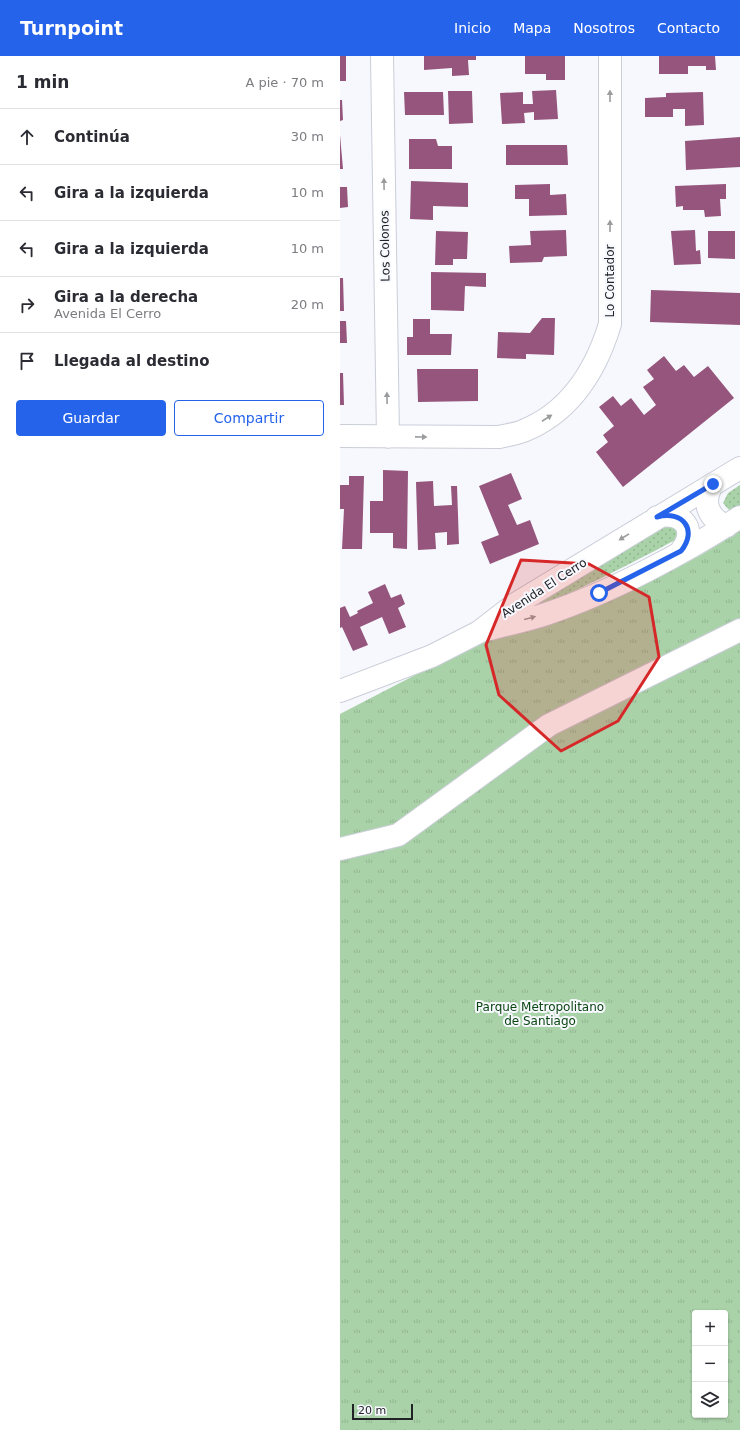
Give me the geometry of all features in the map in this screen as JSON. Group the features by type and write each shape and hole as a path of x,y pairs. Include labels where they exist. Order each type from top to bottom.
{"street":[{"name":"Los Colonos","path":"382,56 388,436"},
{"name":"Lo Contador","path":"340,436 499,437 523,431 549,417 571,398 587,378 602,351 610,324 610,56"},
{"name":"Avenida El Cerro","path":"340,691 432,656 479,632 514,606 657,517 740,468"},
{"path":"713,484 709,490 707,506 714,519 734,522"},
{"path":"657,517 673,515 681,519 687,526 689,534 688,543 681,551"},
{"path":"479,632 546,614 592,595 681,551 734,522"},
{"path":"340,849 398,835 549,725 740,630"}],"highlighted area":[{"path":"521,560 589,564 649,597 659,657 618,721 561,751 499,695 486,645"}],"green space":[{"path":"740,485 740,512 738,514 728,509 723,503 728,493"},
{"path":"672,521 685,535 575,591 506,618"},
{"name":"Parque Metropolitano de Santiago","path":"740,531 740,1430 340,1430 340,714 473,645 653,580 701,555"}],"building":[{"path":"340,56 346,56 346,81 340,81"},
{"path":"424,56 476,56 476,60 468,60 469,75 452,76 452,68 424,70"},
{"path":"525,56 565,56 565,80 546,80 546,74 525,74"},
{"path":"659,56 715,56 716,70 706,70 706,66 688,66 688,74 659,74"},
{"path":"556,90 558,119 534,120 534,112 524,113 525,123 502,124 500,93 523,92 523,104 533,104 532,91"},
{"path":"448,91 472,91 473,123 449,124"},
{"path":"404,92 443,92 444,115 405,115"},
{"path":"703,92 704,125 685,126 685,109 673,109 673,117 645,117 645,98 666,97 666,93"},
{"path":"340,100 342,100 343,120 340,121"},
{"path":"340,135 343,169 340,169"},
{"path":"740,137 740,167 686,170 685,141"},
{"path":"409,139 436,139 438,146 452,146 452,169 409,169"},
{"path":"506,145 567,145 568,165 506,165"},
{"path":"411,181 468,183 468,207 433,206 433,220 410,219"},
{"path":"550,184 550,195 566,194 567,215 529,216 529,199 515,199 515,185"},
{"path":"726,184 726,199 720,199 721,216 705,217 704,210 683,210 683,206 676,207 675,186"},
{"path":"340,187 347,187 348,207 340,208"},
{"path":"566,230 567,256 544,257 542,262 510,263 509,246 531,245 530,231"},
{"path":"695,230 696,251 700,250 701,264 674,265 671,231"},
{"path":"436,231 468,232 467,259 453,259 453,265 435,265"},
{"path":"708,231 735,231 735,259 708,258"},
{"path":"431,272 486,273 486,287 465,286 464,311 431,310"},
{"path":"340,278 343,278 344,311 340,311"},
{"path":"651,290 740,293 740,325 650,322"},
{"path":"542,318 555,318 554,355 526,354 526,359 497,358 498,332 530,333"},
{"path":"413,319 430,319 430,334 452,334 451,355 407,355 407,337 413,337"},
{"path":"340,321 346,321 347,343 340,343"},
{"path":"664,356 676,371 684,365 694,377 708,366 734,398 623,487 596,452 608,442 603,435 614,426 599,407 613,396 621,406 631,398 644,415 656,405 643,387 654,379 647,370"},
{"path":"417,369 478,369 478,401 418,402"},
{"path":"340,373 343,373 344,405 340,405"},
{"path":"383,470 408,471 407,549 393,548 393,533 370,533 370,501 383,501"},
{"path":"511,473 522,499 508,505 517,525 530,520 539,544 490,564 481,542 499,535 479,486"},
{"path":"349,476 364,476 362,549 342,549 344,509 340,509 340,485 349,485"},
{"path":"433,481 434,506 452,505 451,486 457,486 459,544 447,545 447,532 435,533 436,549 418,550 416,482"},
{"path":"385,584 391,598 401,594 405,604 398,608 406,627 389,634 382,617 360,627 368,645 353,651 342,627 340,628 340,608 345,606 350,617 358,613 357,611 373,603 368,592"}],"route":[{"path":"599,593 681,551 688,543 689,534 687,526 681,519 673,515 657,517 713,484"}]}
